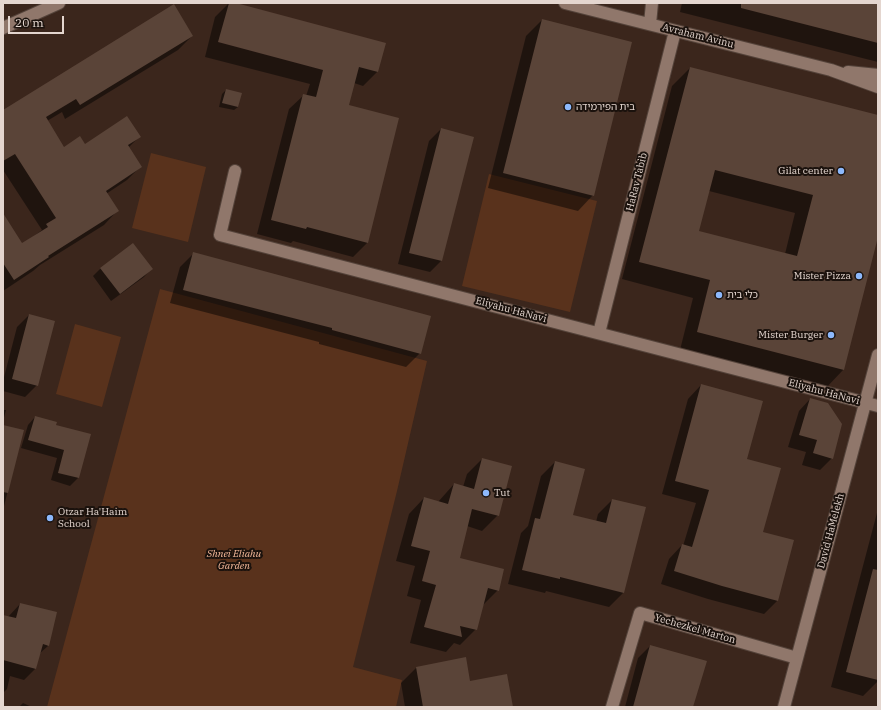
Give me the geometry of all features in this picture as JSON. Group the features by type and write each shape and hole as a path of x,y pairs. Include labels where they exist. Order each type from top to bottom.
{"street":[{"path":"3,28 59,3"},
{"name":"Avraham Avinu","path":"565,3 831,70 878,87"},
{"path":"650,24 652,3"},
{"name":"HaRav Tabib","path":"599,333 675,31"},
{"name":"Avraham Avinu","path":"831,70 878,75"},
{"name":"Eliyahu HaNavi","path":"235,171 220,235 878,406"},
{"name":"David HaMelekh","path":"784,707 878,355"},
{"name":"Yechezkel Marton","path":"612,707 640,613 797,658"}],"green space":[{"path":"151,153 206,167 188,242 132,228"},
{"path":"489,174 597,201 570,312 462,286"},
{"name":"Shnei Eliahu Garden","path":"160,289 427,361 397,491 353,667 402,680 396,707 47,707"},
{"path":"75,324 121,337 102,407 56,394"}],"building":[{"path":"229,3 236,3 386,43 378,72 359,67 349,105 399,118 368,243 307,227 306,229 271,220 303,94 316,97 323,70 218,42"},
{"path":"741,3 878,3 878,43 741,8"},
{"path":"174,4 193,36 80,105 76,99 46,117 64,147 80,136 85,144 127,116 141,137 128,145 142,167 106,191 119,211 48,256 49,257 14,280 3,263 3,213 22,243 48,227 46,224 56,218 15,154 3,161 3,110"},
{"name":"בית הפירמידה","path":"542,19 632,42 594,196 503,173"},
{"path":"690,67 878,115 878,237 844,370 697,332 710,280 639,262","holes":["715,170 813,195 797,256 699,231"]},
{"path":"226,89 242,93 238,107 222,103"},
{"path":"441,128 474,137 442,261 409,253"},
{"path":"133,243 153,269 120,294 100,268"},
{"path":"193,252 431,316 421,354 332,330 332,328 183,290"},
{"path":"29,314 55,321 38,386 12,379"},
{"path":"701,384 763,401 747,459 781,468 763,532 794,540 778,601 674,571 682,544 692,547 709,490 675,481"},
{"path":"810,398 828,403 842,424 833,459 813,453 817,440 799,435"},
{"path":"35,416 57,422 56,425 91,434 79,478 58,473 64,450 28,440"},
{"path":"3,425 24,430 8,493 3,492"},
{"path":"482,458 512,466 499,516 472,509 460,558 504,569 499,591 488,588 477,630 460,626 462,637 424,627 436,585 422,581 430,551 411,546 424,497 448,504 454,483 474,489"},
{"path":"555,461 585,469 573,515 606,523 612,499 646,507 624,593 560,577 560,579 522,570 535,518 540,519"},
{"path":"873,569 878,570 878,680 846,672"},
{"path":"20,603 57,612 49,646 43,644 36,669 3,660 3,615 16,618"},
{"path":"650,645 707,661 693,707 633,707"},
{"path":"466,657 470,681 507,674 513,707 423,707 416,667"}],"place":[{"name":"בית הפירמידה","path":"568,107"},
{"name":"Gilat center","path":"841,171"},
{"name":"Mister Pizza","path":"859,276"},
{"name":"כלי בית","path":"719,295"},
{"name":"Mister Burger","path":"831,335"},
{"name":"Tut","path":"486,493"},
{"name":"Otzar Ha'Haim School","path":"50,518"}]}
